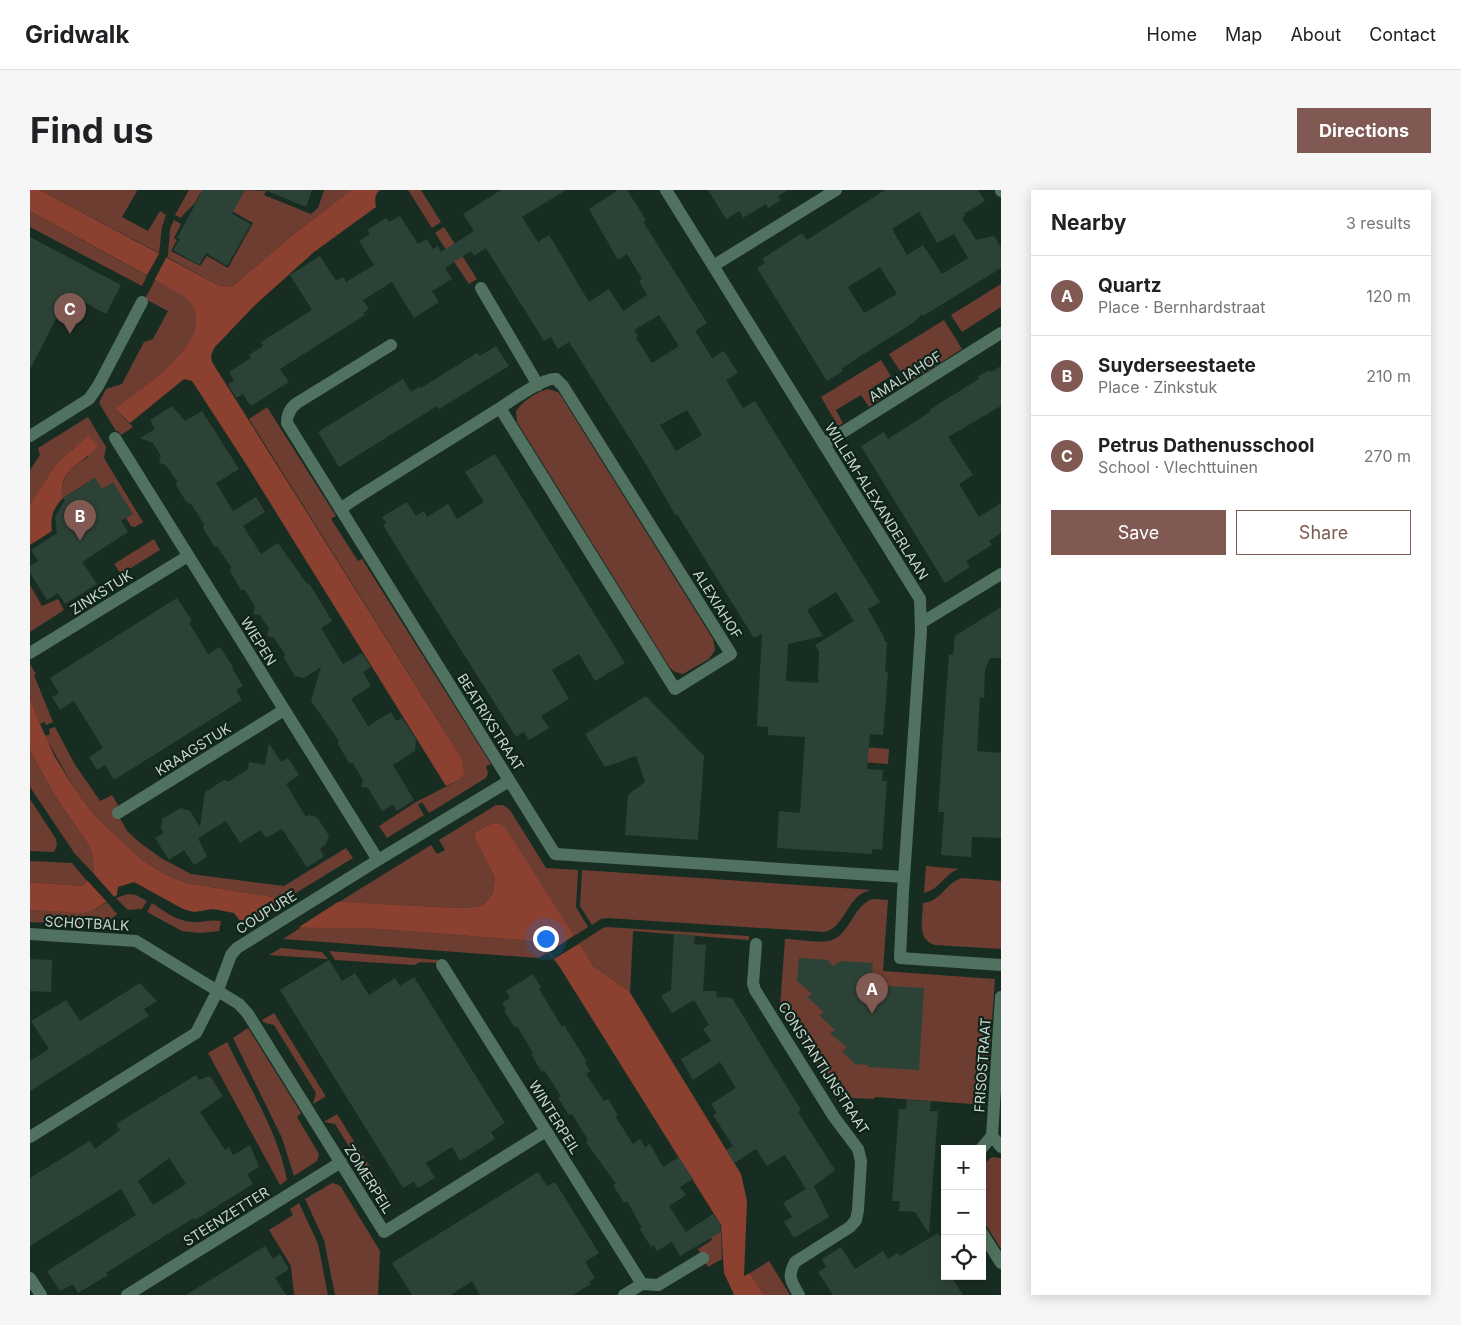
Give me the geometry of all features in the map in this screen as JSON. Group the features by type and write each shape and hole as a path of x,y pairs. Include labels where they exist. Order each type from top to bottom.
{"street":[{"name":"WILLEM-ALEXANDERLAAN","path":"666,190 920,599 921,623 900,958 1001,965"},
{"path":"713,266 836,190"},
{"path":"481,288 538,386"},
{"path":"30,436 89,399 98,386 142,302"},
{"name":"AMALIAHOF","path":"824,444 1001,333"},
{"name":"BEATRIXSTRAAT","path":"391,345 297,403 290,410 287,417 290,428 555,854 904,877"},
{"name":"ALEXIAHOF","path":"340,508 500,408 552,378 556,379 563,386 731,654 675,689 500,408"},
{"name":"WIEPEN","path":"115,438 378,860"},
{"name":"ZINKSTUK","path":"30,653 188,556"},
{"path":"921,623 1001,574"},
{"name":"KRAAGSTUK","path":"118,813 284,710"},
{"name":"COUPURE","path":"30,1137 192,1036 200,1026 218,990 234,950 509,781"},
{"name":"SCHOTBALK","path":"30,934 136,941 218,990"},
{"name":"CONSTANTIJNSTRAAT","path":"756,944 753,983 755,990 834,1117 858,1149 861,1161 856,1220 850,1227 795,1262 791,1269 791,1281 799,1295"},
{"name":"WINTERPEIL","path":"442,965 642,1284"},
{"name":"ZOMERPEIL","path":"218,990 236,1001 248,1014 384,1232 546,1131"},
{"name":"FRISOSTRAAT","path":"992,1136 1001,997"},
{"path":"984,1145 992,1136 1001,1146"},
{"name":"STEENZETTER","path":"127,1295 341,1162"},
{"path":"983,1235 1001,1263"},
{"path":"624,1295 642,1284 658,1285 702,1258"},
{"path":"30,1278 40,1295"}],"shaded area":[{"path":"30,190 40,190 218,285 232,287 295,233 351,190 380,190 375,200 376,207 314,252 253,307 214,348 211,356 212,362 461,757 464,774 459,780 446,786 246,464 192,381 184,379 130,423 115,409 143,388 176,359 189,343 196,327 195,311 184,296 30,211"},
{"path":"40,190 137,191 122,217 148,231 160,211 166,215 162,227 159,253"},
{"path":"189,190 204,190 181,218 175,215"},
{"path":"245,190 266,191 264,195 311,214 318,208 324,190 351,190 295,233 232,287 218,285 167,257 170,229 174,220 181,224 174,238 177,240 171,251 200,266 207,256 228,268 253,223 232,211"},
{"path":"408,190 421,190 441,222 432,228"},
{"path":"30,211 147,276 142,286 30,227"},
{"path":"444,227 477,279 469,284 435,233"},
{"path":"155,280 177,290 188,299 196,314 195,330 187,346 159,376 115,409 133,427 121,435 116,431 99,403 106,389 122,384 144,342 153,339 168,311 145,299"},
{"path":"1001,284 1001,307 962,332 951,315"},
{"path":"944,320 962,349 908,383 889,354"},
{"path":"881,360 891,376 872,388 879,400 869,407 861,395 836,410 843,423 838,426 821,397"},
{"path":"548,389 558,392 561,396 713,639 715,650 709,659 683,674 675,672 670,668 517,422 516,411 519,407 534,395"},
{"path":"267,407 336,516 331,519 358,561 362,559 491,764 486,766 488,773 486,778 429,813 422,802 418,805 424,815 387,838 379,826 416,802 459,780 461,757 249,419"},
{"path":"88,417 106,447 104,458 143,522 135,527 131,526 126,518 133,514 102,489 95,478 63,498 63,484 68,473 89,457 75,447 54,467 30,504 30,470 40,455 38,448"},
{"path":"88,436 98,446 68,473 64,480 62,488 63,498 57,505 51,521 52,531 30,545 30,504 54,467"},
{"path":"154,539 160,550 121,574 114,564"},
{"path":"30,585 42,606 58,599 64,610 30,632"},
{"path":"30,664 36,674 34,675 53,722 46,725 45,722 40,724 30,698"},
{"path":"30,698 55,757 74,788 95,816 141,859 164,874 186,883 286,899 469,908 483,905 493,894 495,878 475,839 474,833 485,826 496,823 504,826 593,966 629,991 741,1174 747,1201 744,1276 750,1273 764,1295 734,1295 724,1273 721,1225 559,966 548,951 541,946 523,940 379,929 244,926 234,913 213,909 194,912 183,909 134,882 118,887 117,895 93,910 82,913 30,910 30,882 82,886 94,874 94,863 90,847 55,796 30,751"},
{"path":"55,727 74,763 100,801 112,795 118,805 115,809 127,831 161,858 191,874 284,886 346,848 353,858 286,899 186,883 164,874 141,859 95,816 74,788 45,736 50,734 49,729"},
{"path":"807,743 889,749 888,764 806,758"},
{"path":"30,751 55,796 94,854 94,874 75,854 30,787"},
{"path":"30,799 56,839 57,845 54,852 30,851"},
{"path":"496,805 503,805 510,810 546,868 578,870 576,907 588,927 573,937 504,827 496,824 485,826 474,833 475,839 495,878 493,894 483,905 469,908 339,902 431,845 437,854 445,850 439,840"},
{"path":"30,861 72,863 87,881 82,886 30,882"},
{"path":"926,866 959,869 950,874 934,889 924,893"},
{"path":"582,870 872,890 857,897 837,924 824,932 607,918 601,919 592,925 580,906"},
{"path":"962,878 1001,881 1001,949 935,945 925,938 922,928 923,903 939,896 952,883"},
{"path":"128,894 136,895 147,901 142,909 128,910 116,898"},
{"path":"873,899 888,900 883,971 995,979 986,1105 875,1097 874,1099 836,1097 780,1007 785,939 832,940 844,931 866,902"},
{"path":"107,902 117,914 104,926 30,922 30,910 71,912 93,910"},
{"path":"152,903 181,920 196,922 221,921 219,931 201,933 182,931 147,912"},
{"path":"303,926 379,929 523,940 549,952 538,958 283,939"},
{"path":"607,927 749,936 749,940 633,931 630,994 629,991 593,966 578,944"},
{"path":"281,948 322,952 328,959 269,955"},
{"path":"329,951 438,960 438,963 420,962 415,965 335,960"},
{"path":"274,1013 325,1095 325,1097 313,1104 316,1093 274,1025 265,1023 262,1020"},
{"path":"248,1028 301,1113 297,1117 319,1154 317,1161 294,1176 282,1138 233,1038"},
{"path":"227,1042 262,1109 277,1144 287,1180 280,1185 208,1053"},
{"path":"337,1114 388,1196 375,1204 378,1193 335,1124 324,1122"},
{"path":"992,1157 1001,1158 1001,1249 986,1225 986,1162"},
{"path":"332,1183 341,1187 380,1251 378,1295 335,1295 324,1240 305,1199"},
{"path":"299,1203 318,1244 328,1295 294,1295 291,1266 269,1230 293,1215 290,1209"},
{"path":"721,1232 722,1259 708,1267 698,1249 712,1240 711,1237"},
{"path":"769,1261 790,1295 764,1295 750,1273"}],"pier":[{"path":"160,252 167,256 154,281 146,277"},
{"path":"91,871 116,899 108,904 86,879"},
{"path":"289,898 341,900 296,929 244,926"},
{"path":"575,935 580,943 554,959 549,952"}],"building":[{"path":"203,190 245,190 232,214 251,224 227,266 206,253 199,265 173,250 180,239 177,238"},
{"path":"265,190 312,190 306,207"},
{"path":"501,190 566,190 522,217 538,242 549,235 589,302 609,289 623,311 647,295 639,281 642,279 627,254 618,260 589,209 618,190 627,190 646,220 643,222 707,323 695,331 712,358 724,351 738,373 726,380 743,408 755,401 880,602 868,609 884,637 884,641 887,642 885,671 888,672 883,735 870,734 867,769 883,770 882,781 887,781 882,850 872,849 872,854 777,848 779,811 800,813 805,737 768,735 768,727 757,726 762,634 754,638 569,342 558,349 551,337 544,341 486,248 474,256 471,251 445,268 452,279 432,291 439,302 414,318 392,282 363,300 369,309 363,313 365,315 280,369 289,382 251,406 243,394 236,398 228,384 234,380 229,372 251,358 249,355 263,346 261,342 312,310 290,275 320,256 336,281 343,277 346,282 374,265 359,241 370,234 367,230 386,218 389,222 400,216 418,244 427,239 433,249 438,246 441,252 474,231 463,214","holes":["659,315 679,346 652,363 636,338 638,336 634,330","687,410 702,435 676,451 660,425","836,592 854,621 815,645 819,651 818,683 786,681 788,644 823,636 807,610"]},
{"path":"708,190 788,190 778,196 781,200 768,208 766,204 743,218 740,211 726,219"},
{"path":"885,190 978,190 985,201 964,214 965,216 962,218 976,240 994,236 1001,247 1001,268 923,316 922,314 913,323 841,369 843,371 827,381 757,268 765,263 762,259 802,233 807,240","holes":["919,212 937,243 954,234 968,258 942,274 923,245 907,255 892,229","880,267 897,294 864,313 848,287"]},
{"path":"30,237 121,285 106,314 69,294 30,369"},
{"path":"496,346 509,366 439,409 437,406 339,467 318,432 403,379 411,392 420,386 421,388 477,353 480,356"},
{"path":"1001,366 1001,406 948,437 973,475 959,484 979,517 1001,503 1001,533 989,541 992,545 966,561 970,567 945,583 861,446 884,432 888,439 979,379 977,377"},
{"path":"172,406 185,421 202,411 239,469 216,483 233,511 256,497 265,512 243,526 261,554 278,543 307,584 309,583 332,621 321,628 343,664 362,653 371,667 363,672 371,686 351,699 368,726 391,712 396,721 402,718 416,739 415,751 393,765 414,800 397,811 393,804 382,811 368,788 361,787 363,780 353,763 349,763 338,744 339,741 311,701 321,667 304,678 295,676 284,658 285,654 274,638 267,636 269,629 260,615 253,614 255,607 245,590 241,590 230,571 231,567 218,547 214,546 203,528 204,524 191,504 187,503 176,485 177,481 166,465 159,463 161,456 153,443 140,438 155,429 150,420"},
{"path":"495,454 625,663 595,681 579,654 552,670 569,699 541,716 549,728 529,740 524,732 516,737 400,553 383,525 386,523 382,517 407,502 416,516 424,511 427,517 448,504 457,519 484,502 465,472"},
{"path":"95,478 102,489 113,482 133,514 121,521 128,532 82,562 97,584 65,604 58,593 47,600 30,573 30,566 38,561 31,550 57,533 55,517 65,500 63,498"},
{"path":"177,598 192,621 189,623 208,654 220,647 233,667 243,686 236,690 242,700 114,780 105,765 97,770 89,757 103,748 74,701 60,710 52,697 59,693 50,678"},
{"path":"1001,607 1001,658 990,658 985,670 984,698 980,697 977,751 1001,753 1001,838 972,837 971,857 941,855 944,812 938,812 949,654 953,655 955,636"},
{"path":"646,696 704,756 698,840 625,835 628,795 645,782 636,756 605,767 585,734"},
{"path":"269,743 281,762 288,758 299,775 286,784 306,817 309,815 317,817 329,836 326,844 320,849 324,857 307,867 282,829 266,838 261,830 240,843 226,821 198,838 207,857 194,865 184,850 169,860 155,838 164,833 161,828 162,819 181,808 190,811 200,827 205,792 224,780 228,782 248,769 249,762 265,765"},
{"path":"674,934 695,935 694,944 706,945 703,991 717,991 716,997 732,998 801,1110 798,1112 835,1170 814,1186 829,1217 794,1238 784,1222 792,1217 783,1203 806,1189 785,1155 767,1166 756,1149 734,1163 726,1150 733,1146 713,1115 717,1113 711,1104 736,1088 720,1062 693,1080 681,1059 711,1041 703,1029 709,1025 694,1000 672,1013 661,996 671,990"},
{"path":"799,958 828,960 832,966 841,961 873,963 871,985 924,988 919,1070 868,1067 868,1065 855,1064 842,1051 847,1048 830,1033 835,1030 819,1015 824,1012 807,997 812,994 797,981"},
{"path":"30,959 52,960 51,992 30,991"},
{"path":"329,960 342,981 355,973 369,995 395,978 400,986 414,977 505,1123 491,1132 495,1139 460,1161 452,1147 426,1163 435,1178 418,1188 414,1182 403,1188 280,990"},
{"path":"533,974 541,988 539,989 562,1027 564,1025 587,1062 585,1063 590,1071 586,1074 604,1101 608,1099 618,1115 615,1116 633,1144 640,1139 645,1147 650,1144 663,1167 679,1157 693,1179 680,1187 686,1195 669,1206 686,1232 713,1214 720,1224 721,1232 680,1256 672,1242 657,1251 654,1245 651,1247 627,1201 624,1203 613,1185 616,1184 586,1142 588,1140 572,1114 569,1115 558,1098 561,1096 544,1070 542,1072 517,1026 515,1028 504,1010 506,1009 502,1003 510,998 506,991"},
{"path":"140,983 157,1001 144,1009 149,1016 30,1091 30,1061 49,1049 31,1021 66,1000 80,1021"},
{"path":"196,1075 199,1080 210,1076 223,1096 200,1112 225,1150 229,1147 233,1155 250,1145 259,1167 247,1174 253,1184 195,1220 194,1218 174,1230 106,1273 108,1275 78,1293 73,1284 60,1291 47,1271 136,1215 121,1189 30,1246 30,1178 90,1141 95,1149 120,1130 116,1124","holes":["169,1158 186,1184 153,1205 138,1181"]},
{"path":"907,1100 931,1101 930,1111 938,1111 929,1234 915,1212 899,1211 900,1201 892,1201 899,1109 906,1109"},
{"path":"538,1172 547,1186 555,1182 599,1253 585,1262 595,1278 589,1282 591,1284 573,1295 480,1295 472,1281 451,1295 412,1295 392,1263"},
{"path":"938,1233 941,1238 941,1280 954,1280 963,1295 833,1295 818,1272 826,1267 822,1259 841,1247 855,1269 883,1251 888,1259 898,1253 900,1256"},
{"path":"265,1246 273,1259 280,1254 289,1269 275,1278 286,1295 186,1295"}],"place":[{"name":"Petrus Dathenusschool","path":"70,334"},
{"name":"Suyderseestaete","path":"80,541"},
{"name":"Quartz","path":"872,1014"}]}
